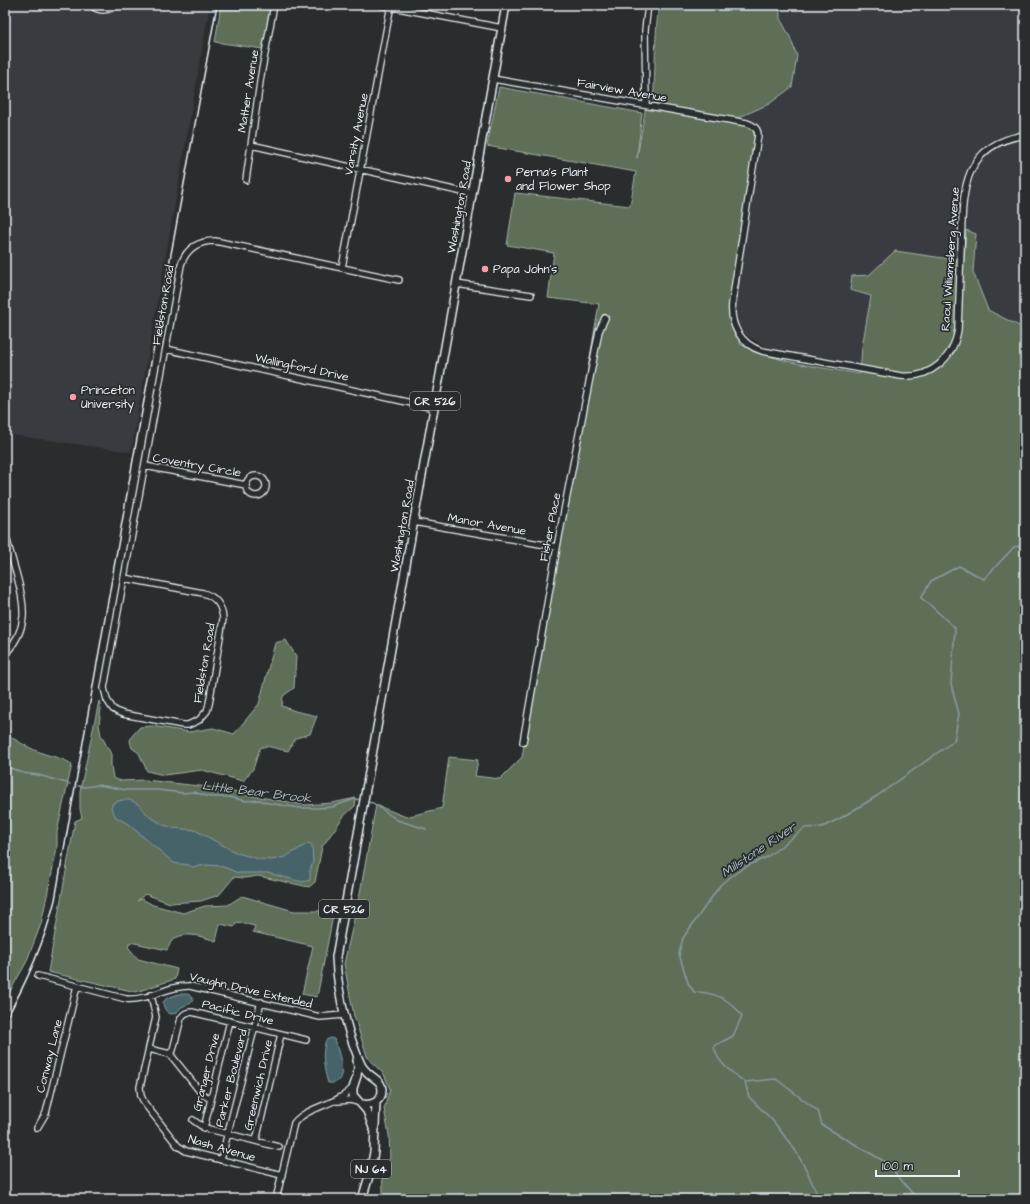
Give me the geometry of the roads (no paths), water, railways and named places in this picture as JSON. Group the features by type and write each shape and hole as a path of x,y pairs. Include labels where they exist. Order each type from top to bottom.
{"main road":[{"name":"Washington Road","path":"353,1085 358,1067 355,1051 344,1015 337,979 336,956 506,5"},
{"name":"Washington Road","path":"355,1051 365,1071 379,1082 381,1086 381,1095 376,1102"},
{"path":"371,1076 361,1077 353,1085 353,1095 360,1103 371,1104 376,1102"},
{"name":"NJ 64","path":"362,1199 370,1173 374,1152 376,1102"},
{"name":"NJ 64","path":"360,1103 369,1116 375,1138"}],"street":[{"path":"91,5 98,10 104,10 110,9 116,5"},
{"name":"Mather Avenue","path":"246,180 274,5"},
{"path":"382,5 502,28"},
{"path":"646,105 645,30 648,5"},
{"name":"Varsity Avenue","path":"342,268 391,6"},
{"name":"Fairview Avenue","path":"493,79 747,123"},
{"name":"Raoul Williamsberg Avenue","path":"747,123 755,127 758,135 732,303 733,321 738,334 748,344 762,351 905,377 920,375 935,368 948,355 954,343 958,329 964,192 971,171 979,158 994,145 1010,138 1025,135"},
{"path":"251,145 472,194"},
{"name":"Fieldston Road","path":"124,578 203,593 213,597 221,607 223,619 209,704 204,715 194,723 183,725 123,714 113,709 106,700 104,688 124,578 145,466 181,265 187,253 197,244 215,241 399,280"},
{"path":"456,284 531,295"},
{"name":"Fisher Place","path":"523,742 557,547 599,331 605,318"},
{"name":"Wallingford Drive","path":"166,349 434,408"},
{"name":"Coventry Circle","path":"145,466 246,485"},
{"name":"Manor Avenue","path":"414,522 557,547"},
{"path":"5,533 23,598 24,614 18,637 5,654"},
{"name":"Vaughn Drive Extended","path":"38,976 126,999 135,1000 177,986 190,986 320,1017 344,1015"},
{"name":"Conway Lane","path":"37,1128 46,1113 77,986"},
{"name":"Nash Avenue","path":"151,995 156,1017 140,1087 141,1096 145,1104 178,1146 186,1151 282,1175"},
{"name":"Parker Boulevard","path":"221,1160 261,1002"},
{"name":"Pacific Drive","path":"170,1054 173,1050 183,1014 192,1012 306,1040"},
{"name":"Granger Drive","path":"204,1128 230,1021"},
{"name":"Greenwich Drive","path":"256,1141 281,1034"},
{"path":"149,1049 170,1054 202,1094 211,1099"},
{"path":"276,1199 294,1123 300,1116 336,1101 347,1094 353,1085"},
{"path":"336,1101 350,1100 360,1103"},
{"path":"194,1120 204,1128 280,1147"}],"water":[{"path":"122,800 130,800 138,804 150,817 164,825 173,828 195,830 237,853 259,859 272,860 285,857 309,843 312,845 313,862 310,871 310,880 302,882 268,873 238,873 221,866 206,865 192,867 174,863 128,824 116,817 111,808 113,803"},
{"path":"179,994 190,995 193,998 192,1002 181,1007 176,1013 168,1013 163,1002 167,998"},
{"path":"331,1038 334,1039 338,1051 342,1066 342,1073 340,1079 335,1082 328,1083 323,1056 326,1040"}],"waterway":[{"name":"Millstone River","path":"917,1199 887,1163 822,1125 818,1111 776,1079 745,1082 725,1067 715,1052 714,1046 733,1036 742,1016 727,1001 709,993 694,992 688,983 679,954 683,938 721,884 743,868 767,857 805,828 822,827 839,819 877,796 954,741 959,714 951,684 955,628 921,598 931,581 959,566 984,579 1014,547 1025,545"},
{"name":"Little Bear Brook","path":"5,766 23,773 38,775 70,784"},
{"name":"Little Bear Brook","path":"78,786 85,787 98,785 127,790 157,790 183,793 194,792 210,797 229,797 246,801 260,800 268,803 300,808 332,807 355,799 361,800"},
{"name":"Little Bear Brook","path":"367,802 373,803 397,820 426,829"},
{"path":"745,1082 749,1097 773,1121 795,1150 807,1171 819,1199"}],"railway":[{"path":"5,1021 21,992 34,962 46,932 55,900 133,460 217,5"}],"place":[{"name":"Perna's Plant and Flower Shop","path":"508,179"},
{"name":"Papa John's","path":"485,269"},
{"name":"Princeton University","path":"73,397"}]}
